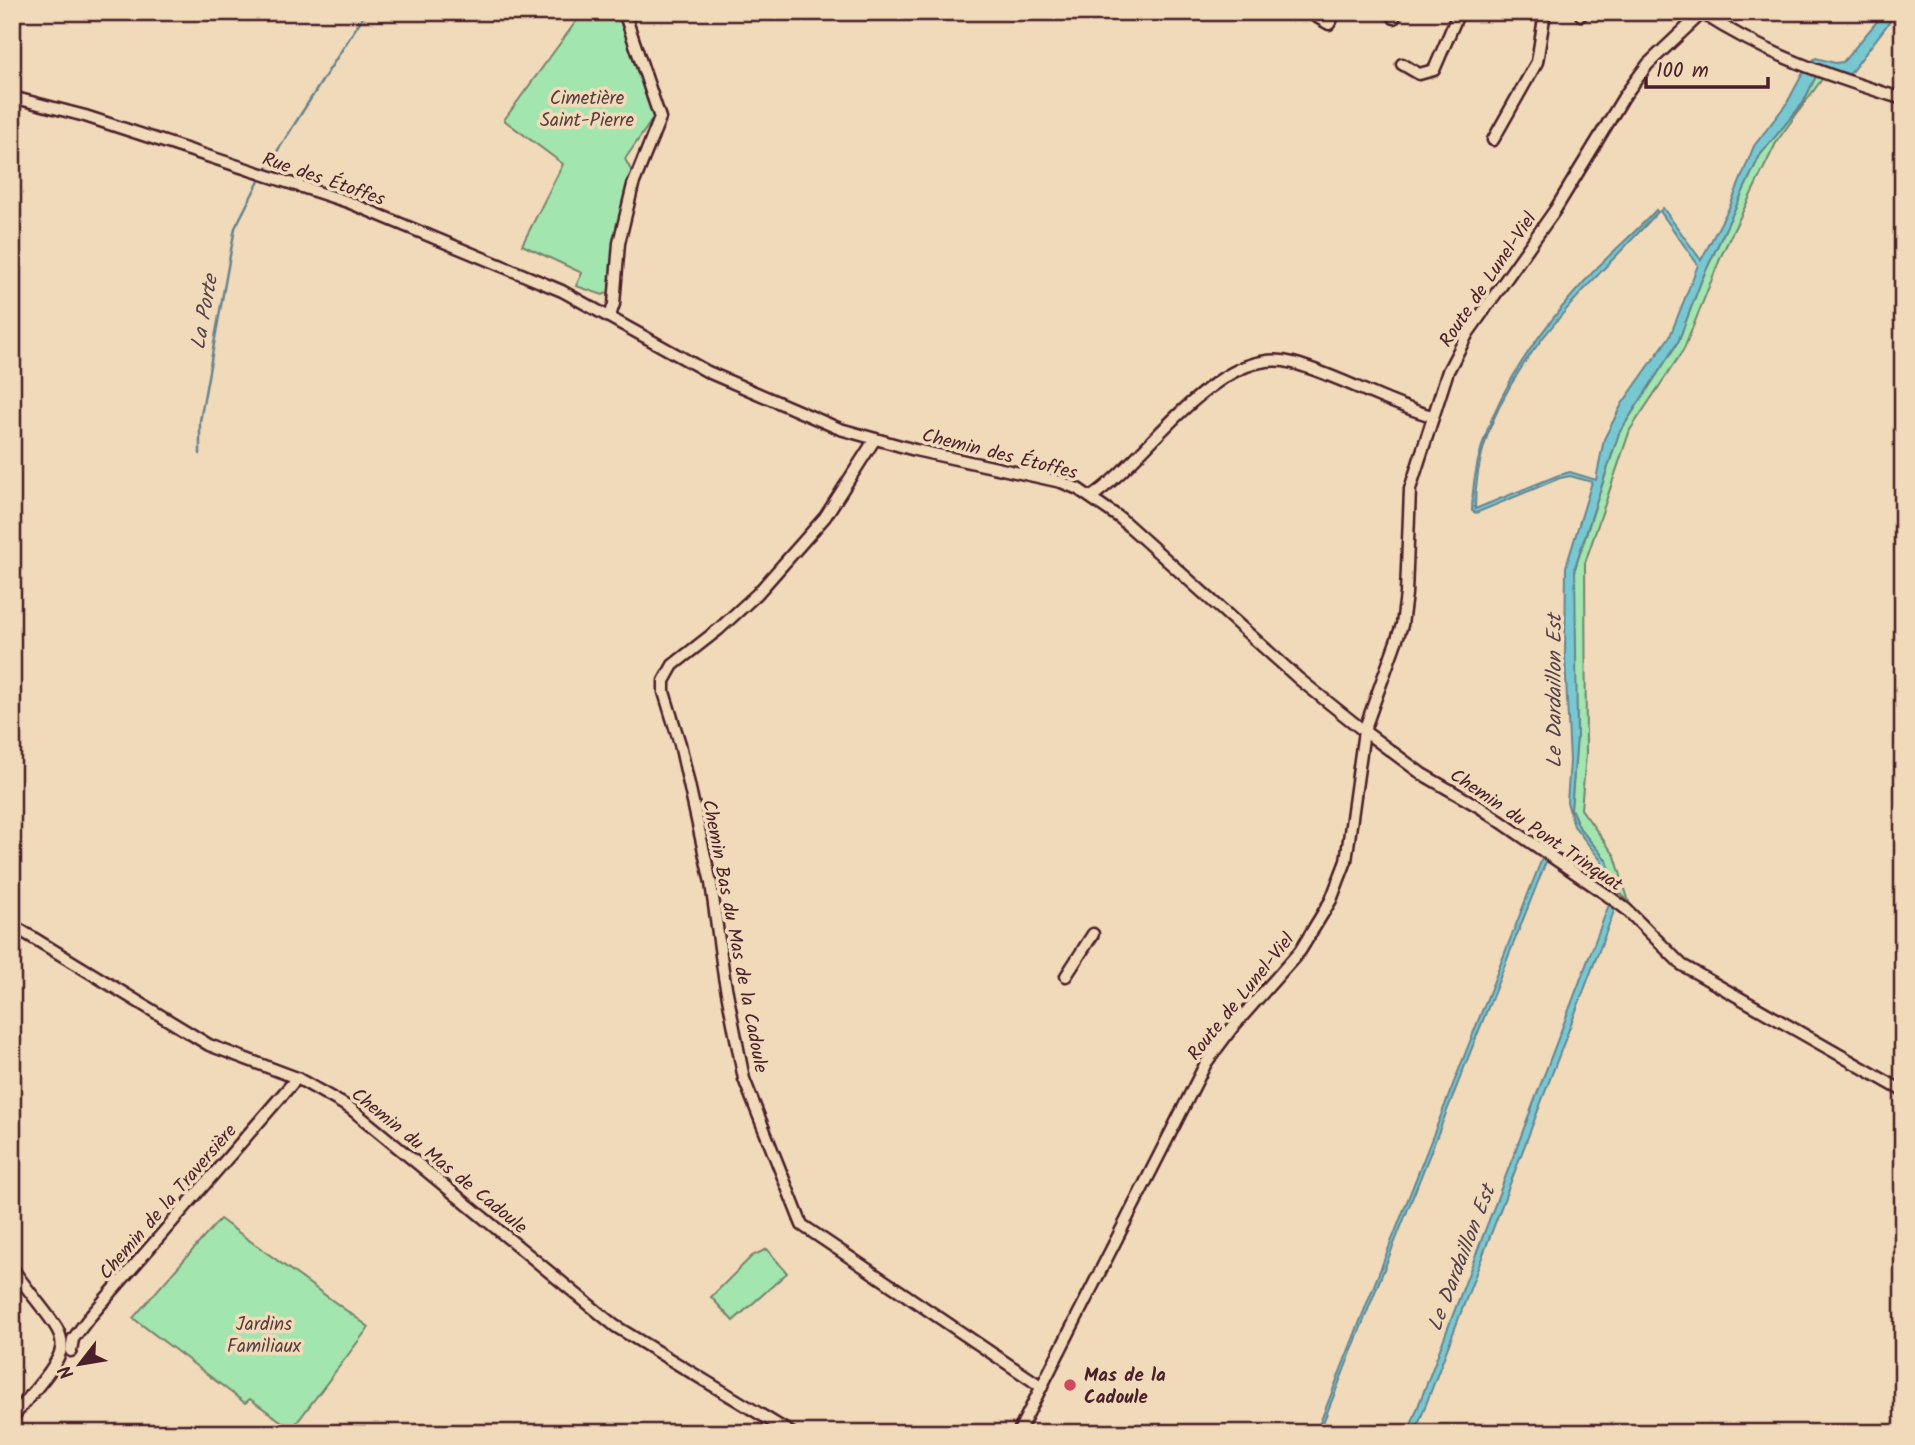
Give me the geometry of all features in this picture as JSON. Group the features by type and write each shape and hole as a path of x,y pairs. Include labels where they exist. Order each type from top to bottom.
{"street":[{"path":"610,316 614,304 619,243 633,185 660,118 624,12"},
{"path":"1308,12 1329,24 1336,12"},
{"path":"1402,64 1419,74 1434,70 1459,12"},
{"path":"1493,140 1537,62 1545,12"},
{"path":"1702,13 1737,36 1804,68 1903,99"},
{"name":"Route de Lunel-Viel","path":"1018,1433 1206,1063 1232,1028 1300,951 1331,900 1349,846 1364,731 1402,625 1406,594 1410,489 1448,371 1461,345 1555,210 1618,105 1648,64 1702,13"},
{"name":"Rue des Étoffes","path":"12,109 15,98 85,116 348,202 562,291 610,316"},
{"name":"Chemin des Étoffes","path":"610,316 708,372 840,429 1060,482 1091,497 1120,518 1298,679 1364,731"},
{"path":"1091,497 1118,476 1187,405 1241,371 1274,360 1302,366 1402,408 1432,416"},
{"name":"Chemin Bas du Mas de la Cadoule","path":"875,439 825,517 757,594 713,635 673,665 664,681 664,692 680,744 711,883 724,977 744,1079 802,1226 1042,1387"},
{"name":"Chemin du Pont Trinquat","path":"1364,731 1422,774 1481,808 1607,895 1626,909 1682,965 1903,1091"},
{"name":"Chemin du Mas de Cadoule","path":"12,925 209,1045 297,1078 350,1108 625,1333 791,1433"},
{"path":"1066,976 1093,934"},
{"name":"Chemin de la Traversière","path":"12,1418 97,1309 297,1078"},
{"path":"12,1268 54,1319 67,1350"}],"green space":[{"name":"Cimetière Saint-Pierre","path":"583,12 619,12 654,117 625,159 632,172 615,236 611,291 603,295 576,286 582,273 522,245 563,164 504,120"},
{"path":"1816,76 1822,79 1777,141 1722,254 1684,349 1630,430 1585,563 1586,755 1581,809 1615,856 1629,902 1616,889 1607,861 1580,829 1571,809 1577,736 1574,572 1619,433 1678,342 1702,279 1760,155 1803,103"},
{"name":"Jardins Familiaux","path":"220,1219 369,1327 292,1429 250,1399 245,1403 133,1318"},
{"path":"767,1249 787,1273 733,1321 711,1297 752,1256"}],"water":[{"path":"1885,12 1897,12 1848,76 1806,65 1816,58 1835,63 1843,62"},
{"path":"1804,71 1816,76 1803,103 1760,155 1702,279 1678,342 1619,433 1575,567 1577,736 1571,809 1580,829 1607,861 1617,894 1603,879 1602,862 1574,826 1567,802 1570,761 1565,658 1566,567 1592,482 1570,476 1560,478 1476,513 1472,511 1475,477 1495,411 1529,351 1572,295 1656,210 1658,212 1566,310 1537,345 1512,382 1492,422 1479,464 1475,509 1570,472 1596,480 1604,439 1622,404 1670,336 1698,265 1660,211 1663,208 1701,260 1730,206 1754,146 1787,103"},
{"path":"1543,856 1547,859 1319,1433 1316,1433"},
{"path":"1610,902 1616,906 1415,1433 1408,1433"}],"waterway":[{"name":"La Porte","path":"264,172 366,12"},
{"name":"La Porte","path":"200,454 200,421 235,228 259,181"}],"place":[{"name":"Mas de la Cadoule","path":"1070,1385"}],"water label":[{"name":"Le Dardaillon Est","path":"1554,691"},
{"name":"Le Dardaillon Est","path":"1461,1258"}]}
